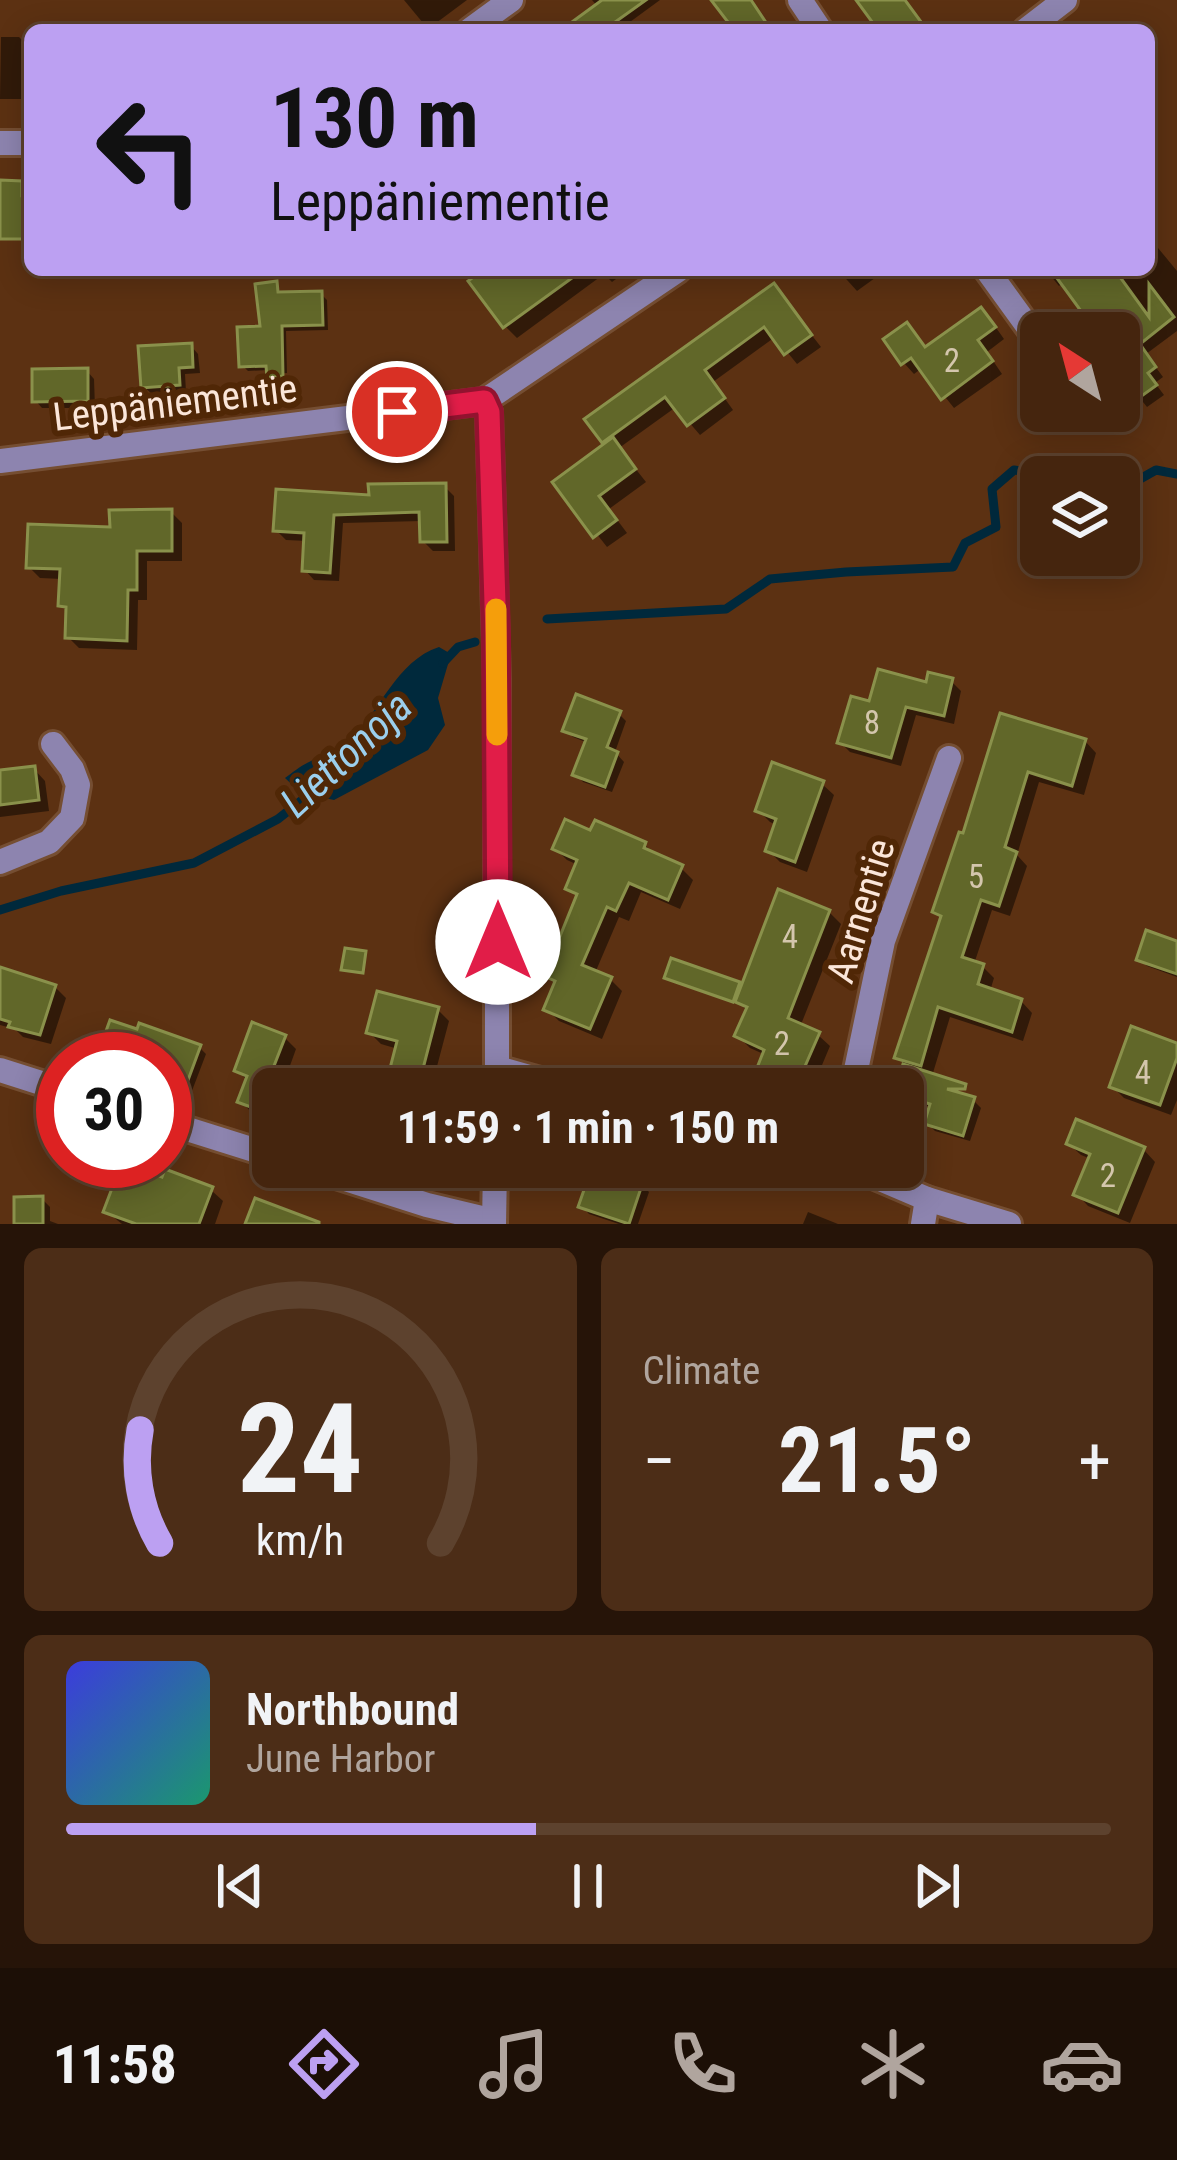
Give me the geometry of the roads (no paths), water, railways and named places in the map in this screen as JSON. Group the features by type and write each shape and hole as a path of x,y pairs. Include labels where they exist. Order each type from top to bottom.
{"street":[{"path":"478,24 511,0"},
{"path":"1034,24 1065,0"},
{"name":"Leppäniementie","path":"0,461 484,401 669,276"},
{"path":"992,276 1020,315"},
{"path":"484,401 489,412 494,502 497,1068"},
{"path":"0,862 49,842 72,818 78,785 52,744"},
{"name":"Aarnentie","path":"856,1068 883,941 949,758"},
{"path":"0,1070 36,1081"},
{"path":"192,1130 252,1149"},
{"path":"374,1188 494,1223 495,1188"},
{"path":"887,1188 925,1211 1009,1224"}],"water":[{"path":"439,647 451,654 438,698 445,725 428,750 334,800 301,793 285,778 344,746 400,675"}],"waterway":[{"name":"Liettonoja","path":"547,619 726,609 770,579 953,567 965,543 996,527 992,489 1014,470 1020,471"},
{"name":"Liettonoja","path":"1140,479 1156,470 1177,474"},
{"name":"Liettonoja","path":"443,663 458,647 475,642"},
{"name":"Liettonoja","path":"0,910 61,891 194,863 278,819 316,789"}]}
